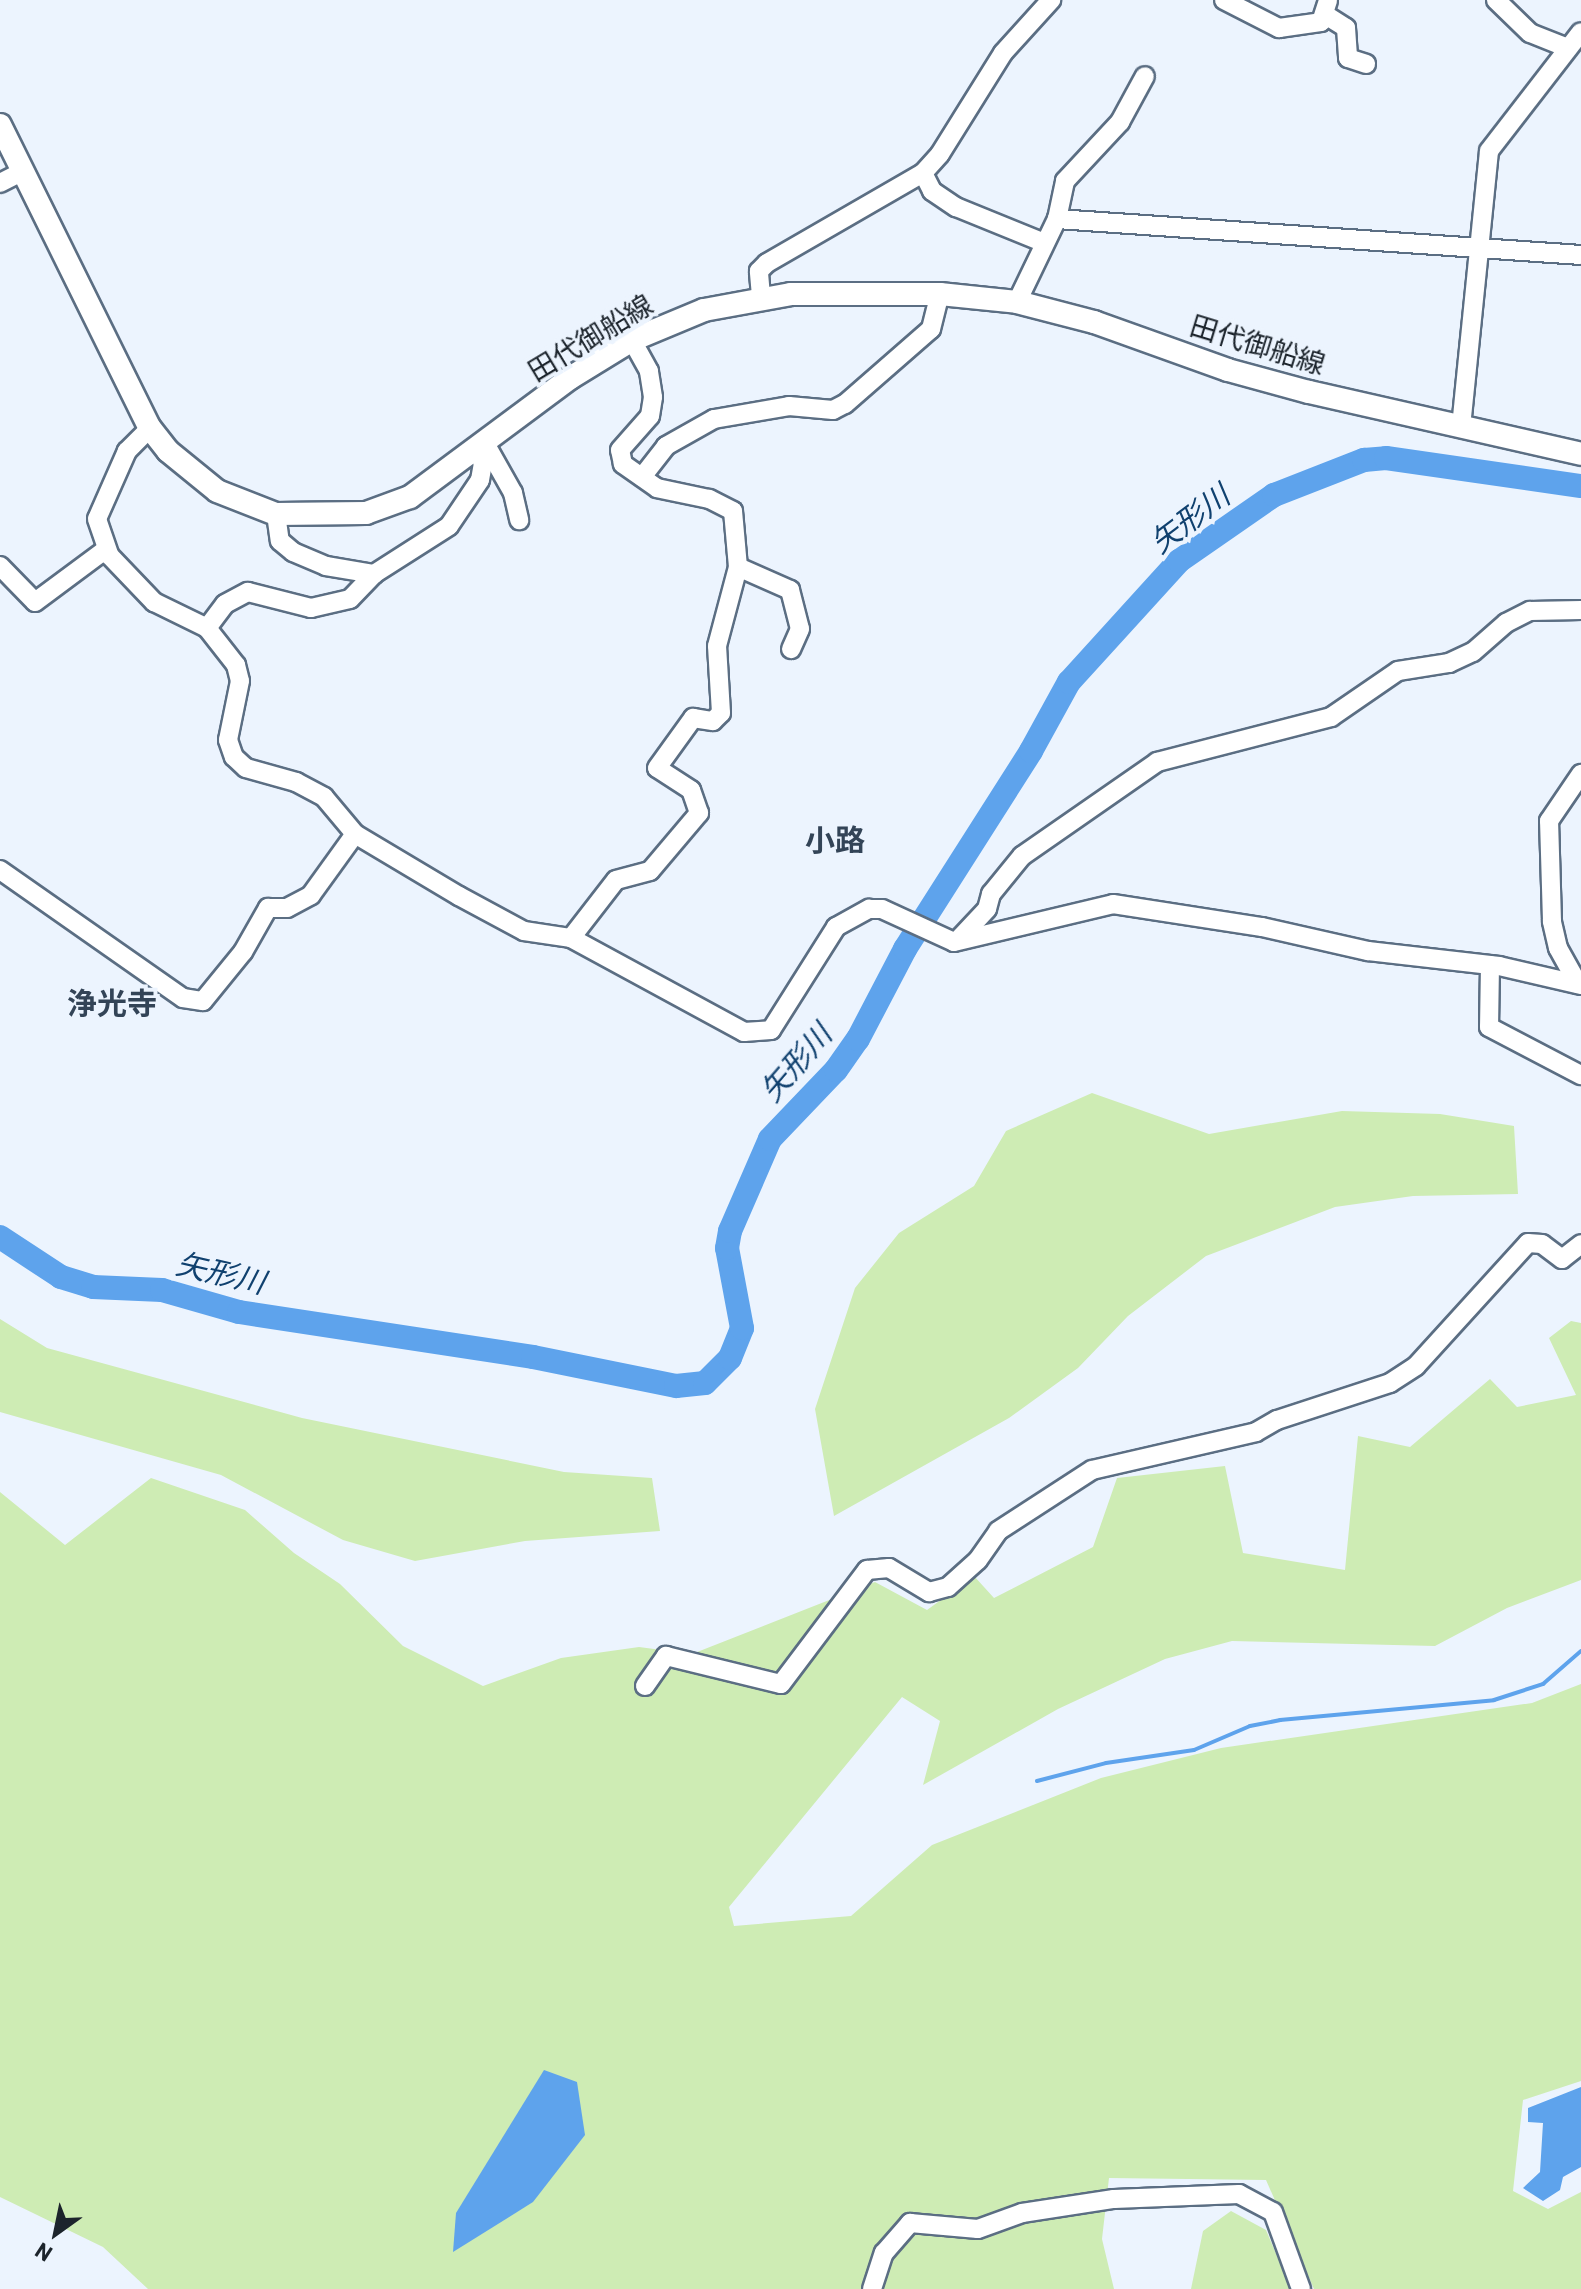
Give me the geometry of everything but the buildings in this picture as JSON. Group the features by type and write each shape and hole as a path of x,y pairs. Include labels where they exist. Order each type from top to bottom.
{"main road":[{"name":"田代御船線","path":"0,125 150,428 168,451 217,491 276,514 366,513 410,497 482,448 570,378 632,340 704,310 761,296 940,294 1017,302 1094,322 1228,370 1581,454"}],"street":[{"path":"761,296 759,271 767,263 923,173 940,154 1003,53 1051,0"},
{"path":"1224,0 1274,28 1320,22 1326,7 1346,28 1348,58 1366,64"},
{"path":"1496,0 1530,33 1568,48"},
{"path":"1461,427 1489,151 1581,32"},
{"path":"1017,302 1042,242 1057,219 1065,181 1120,122 1145,76"},
{"path":"0,183 22,172"},
{"path":"923,173 932,191 956,207 1042,242"},
{"path":"1057,219 1581,255"},
{"path":"642,477 666,446 714,419 789,406 833,410 845,404 931,329 940,294"},
{"path":"571,938 616,880 650,871 699,813 691,790 657,768 693,718 713,721 721,713 717,646 738,567 733,511 709,499 665,491 623,464 619,455 653,407 651,379 632,340"},
{"path":"150,428 127,451 97,519 105,550 154,602 207,628 236,665 240,681 228,740 234,757 246,768 296,782 324,797 355,834 524,931 571,938 676,998 744,1032 759,1034 771,1030 845,919 869,909 888,912 952,940 1113,904 1207,917 1368,951 1490,965 1580,985"},
{"path":"482,448 513,493 519,520"},
{"path":"207,628 236,594 326,606 350,599 374,574 449,526 480,480 482,448"},
{"path":"276,514 280,541 293,552 326,566 374,574"},
{"path":"0,566 35,602 105,550"},
{"path":"738,567 790,590 800,629 791,649"},
{"path":"952,940 987,909 991,894 1022,856 1157,762 1331,717 1398,671 1449,663 1473,652 1506,623 1530,611 1581,610"},
{"path":"1580,985 1558,948 1552,921 1549,821 1581,774"},
{"path":"0,870 183,998 203,1001 227,975 268,908 287,908 311,895 355,834"},
{"path":"1490,965 1489,1027 1581,1075"},
{"path":"645,1686 666,1656 781,1684 867,1570 889,1568 929,1592 948,1587 978,1560 998,1531 1092,1470 1256,1432 1277,1420 1390,1383 1416,1366 1528,1243 1542,1244 1562,1259 1581,1244"},
{"path":"872,2289 884,2253 910,2223 978,2229 1022,2213 1114,2199 1239,2194 1273,2212 1301,2289"}],"green space":[{"path":"1092,1093 1209,1134 1342,1111 1440,1114 1514,1126 1518,1194 1413,1196 1335,1207 1206,1256 1128,1316 1078,1368 1009,1418 834,1516 815,1409 855,1288 899,1233 974,1186 1006,1131"},
{"path":"0,1319 47,1348 302,1418 564,1472 652,1478 660,1531 525,1541 415,1561 343,1540 221,1475 0,1412"},
{"path":"1571,1321 1581,1323 1581,1580 1507,1608 1435,1646 1232,1641 1165,1659 1058,1709 923,1785 940,1721 902,1697 729,1907 734,1926 851,1916 932,1845 1101,1778 1221,1748 1532,1703 1581,1684 1581,2081 1523,2100 1513,2191 1548,2209 1581,2192 1581,2289 1314,2289 1266,2180 1109,2178 1102,2239 1114,2289 148,2289 103,2247 0,2197 0,1492 65,1545 151,1478 245,1510 294,1553 340,1584 403,1646 483,1686 561,1658 639,1647 692,1654 875,1582 927,1610 974,1576 994,1598 1093,1547 1117,1478 1225,1466 1243,1553 1345,1570 1358,1436 1410,1447 1490,1379 1517,1407 1576,1395 1549,1338"},
{"path":"1231,2211 1266,2230 1291,2289 1191,2289 1203,2231"}],"water":[{"path":"544,2070 577,2082 585,2135 533,2202 453,2252 456,2213"},
{"path":"1581,2087 1581,2167 1563,2177 1560,2190 1543,2201 1523,2188 1540,2172 1543,2123 1528,2122 1528,2108"}],"waterway":[{"name":"矢形川","path":"0,1237 61,1277 93,1287 162,1290 239,1312 533,1357 676,1386 705,1383 730,1358 742,1328 727,1248 730,1231 770,1139 836,1070 858,1039 905,949 1031,751 1069,682 1179,561 1274,495 1364,460 1386,458 1581,486"},
{"path":"1037,1781 1106,1763 1194,1750 1250,1726 1280,1720 1494,1700 1543,1684 1581,1651"}],"district":[{"name":"小路","path":"835,839"},
{"name":"浄光寺","path":"112,1002"}]}
